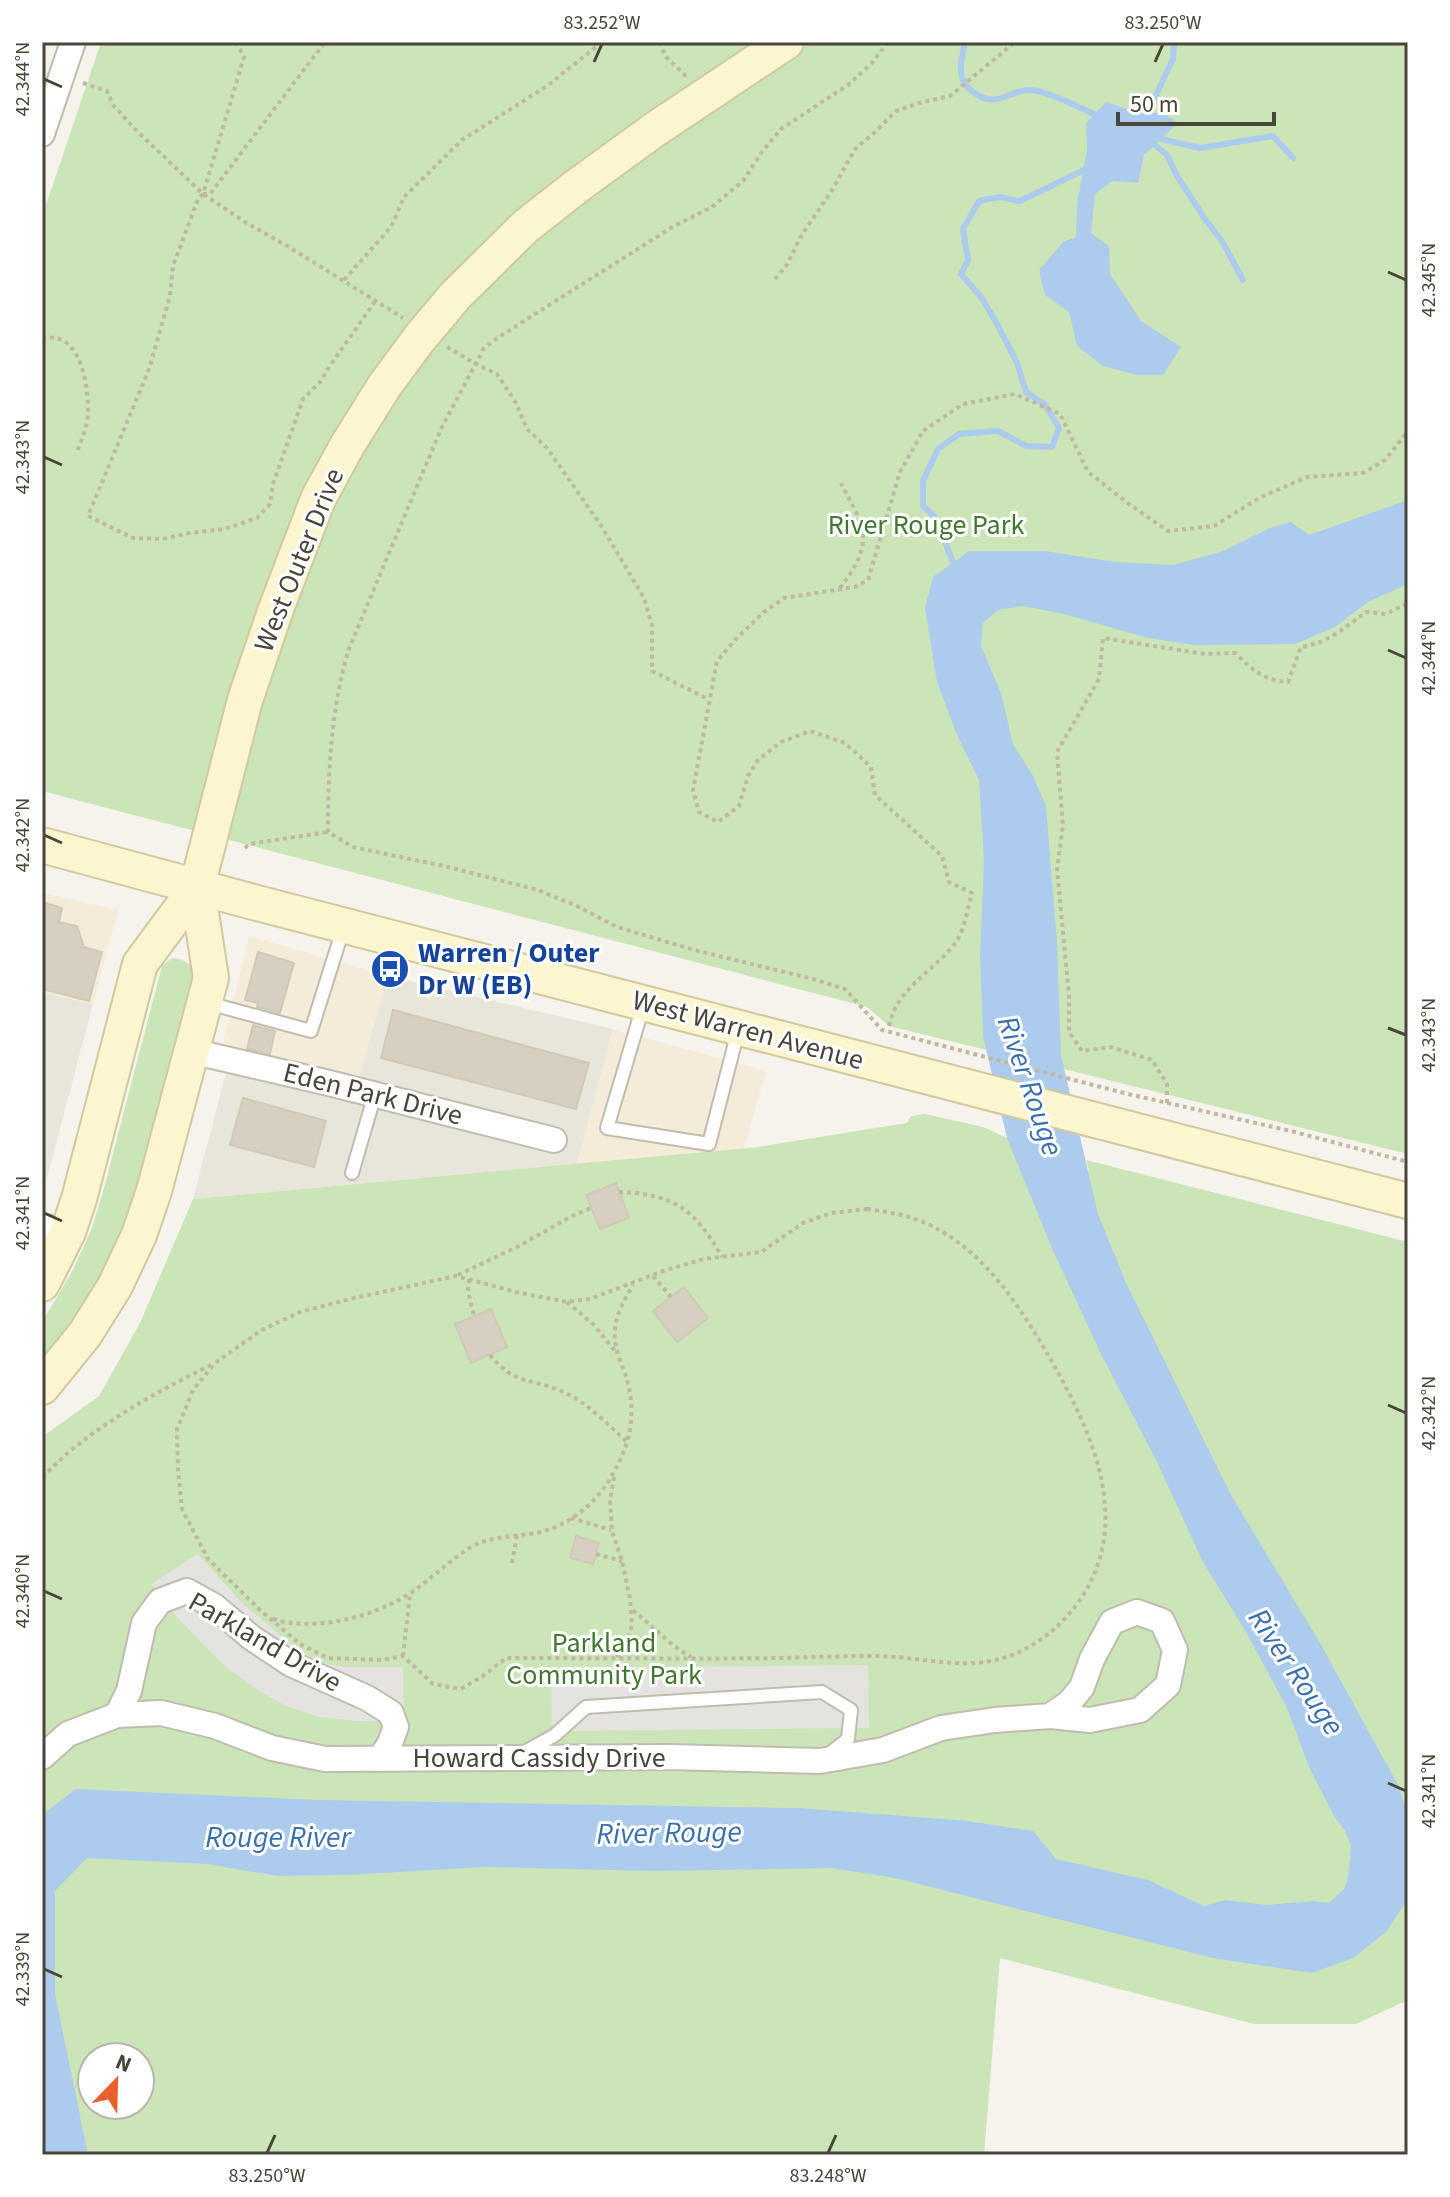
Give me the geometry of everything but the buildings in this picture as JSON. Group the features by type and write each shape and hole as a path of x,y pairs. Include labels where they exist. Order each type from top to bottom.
{"main road":[{"name":"West Outer Drive","path":"42,1284 55,1229 79,1199 140,964 197,887 245,700 276,609 318,499 348,444 419,339 455,296 526,226 589,176 786,42"},
{"name":"West Warren Avenue","path":"42,845 957,1085 1124,1110 1408,1201"},
{"name":"West Outer Drive","path":"42,1387 85,1334 115,1286 139,1235 154,1191 211,978 197,887"},
{"path":"156,942 208,959"}],"street":[{"path":"42,134 73,42"},
{"name":"Eden Park Drive","path":"191,1051 554,1140"},
{"name":"Parkland Drive","path":"117,1715 129,1691 144,1623 160,1601 187,1591 214,1606 252,1638 291,1664 367,1698 391,1713 396,1727 380,1759"},
{"name":"Howard Cassidy Drive","path":"42,1757 68,1734 117,1715 161,1713 215,1726 272,1748 325,1759 820,1761 883,1750 941,1728 1050,1716 1090,1720 1140,1710 1168,1685 1175,1650 1162,1621 1137,1612 1112,1622 1092,1659 1082,1687 1069,1703 1050,1716"}],"lane":[{"path":"205,1002 311,1031 344,925"},
{"path":"644,1003 607,1128 709,1144 739,1028"},
{"path":"352,1173 375,1094"},
{"path":"514,1758 555,1735 586,1707 822,1692 851,1710 848,1739 820,1761"},
{"path":"555,1735 568,1758"}],"path":[{"path":"236,42 244,57 203,194 198,199 173,266 170,296 149,369 88,516 133,538 163,539 224,529 257,518 270,504 273,484 303,399 321,381 376,300"},
{"path":"203,194 210,194 325,42"},
{"path":"344,280 391,227 404,197 462,140 547,86 602,42"},
{"path":"660,42 665,56 706,96"},
{"path":"328,832 332,741 339,683 348,651 441,429 484,348 674,226 712,207 743,181 781,129 848,85 872,63 888,42"},
{"path":"775,279 787,265 801,236 855,149 896,111 950,96 1015,42"},
{"path":"42,339 56,337 69,345 80,361 87,391 88,418 77,452"},
{"path":"889,1026 892,1010 908,988 957,940 972,893 949,882 942,856 875,795 871,767 845,743 810,731 781,742 758,760 748,776 739,806 718,822 699,812 693,790 717,661 736,639 784,598 855,587 868,580 900,472 923,431 963,404 1015,394 1060,414 1088,472 1168,531 1214,526 1259,498 1307,477 1363,473 1385,460 1408,431"},
{"path":"838,590 853,570 861,550 862,530 841,483"},
{"path":"1167,1103 1167,1084 1152,1060 1111,1047 1082,1051 1069,1032 1069,996 1057,869 1063,826 1057,752 1099,679 1103,638 1205,654 1235,653 1252,670 1270,680 1288,682 1301,647 1316,645 1366,612 1386,614 1408,603"},
{"path":"245,848 249,844 328,832 353,847 538,890 617,927 845,989 882,1030 969,1052 1124,1110 1167,1103 1408,1162"},
{"path":"619,1192 643,1193 674,1202 694,1216 722,1257"},
{"path":"42,1477 82,1441 129,1409 215,1363 262,1330 300,1312 456,1276 591,1208"},
{"path":"403,1656 433,1684 461,1689 506,1658 877,1656 920,1658 952,1664 982,1663 1014,1655 1045,1638 1070,1614 1092,1582 1106,1538 1105,1491 1093,1447 1057,1370 1031,1325 981,1261 946,1234 906,1214 867,1209 832,1213 803,1223 761,1252 704,1259 590,1299 567,1302 456,1276"},
{"path":"653,1276 671,1297"},
{"path":"469,1279 468,1292 474,1316"},
{"path":"269,1618 291,1624 323,1625 369,1612 410,1593 471,1547 490,1539 539,1532 563,1524 586,1507 608,1485 626,1441 633,1404 614,1332 619,1308 635,1283"},
{"path":"567,1302 594,1325 618,1354"},
{"path":"490,1355 515,1377 561,1390 587,1406 626,1441"},
{"path":"215,1363 193,1390 177,1429 182,1509 208,1559 300,1644 328,1658 382,1660 403,1656"},
{"path":"615,1470 610,1501 612,1531 622,1561 632,1625 626,1645 616,1658"},
{"path":"571,1518 612,1531"},
{"path":"512,1563 517,1535"},
{"path":"596,1554 622,1561"},
{"path":"403,1656 410,1593"},
{"path":"631,1608 692,1658"}],"shaded area":[{"path":"42,893 118,910 93,1004 42,992"},
{"path":"249,936 388,976 359,1078 232,1050 223,1044"},
{"path":"388,976 613,1029 577,1164 193,1199 232,1050 358,1078"},
{"path":"42,992 93,1004 42,1196"},
{"path":"613,1029 766,1071 744,1148 577,1164"},
{"path":"198,1554 242,1603 293,1646 322,1663 345,1667 403,1667 404,1722 319,1717 286,1706 221,1663 173,1613 151,1584"},
{"path":"868,1665 869,1728 552,1731 551,1668"}],"green space":[{"name":"River Rouge Park","path":"101,42 1408,42 1408,1154 889,1026 867,1007 42,791 42,217"},
{"path":"172,958 191,965 194,980 137,1196 108,1266 71,1326 42,1364 42,1322 73,1270 92,1228 162,966"},
{"name":"Parkland Community Park","path":"925,1114 983,1127 1007,1138 1013,1151 1089,1171 1086,1160 1408,1242 1408,2000 1356,2024 1254,2024 1000,1958 984,2155 42,2155 42,1437 99,1396 140,1323 193,1199 758,1147 907,1123 911,1116"}],"water":[{"path":"1106,102 1130,110 1165,114 1178,123 1144,155 1138,183 1112,181 1095,194 1091,233 1109,246 1110,274 1141,321 1181,347 1163,375 1137,375 1103,366 1077,346 1069,312 1045,295 1039,270 1063,242 1076,237 1077,203 1087,150 1086,123"},
{"name":"Rouge River","path":"1408,500 1408,584 1368,602 1335,627 1295,644 1194,645 1148,638 1064,614 1023,606 998,610 983,623 981,646 1001,693 1013,744 1032,774 1046,806 1057,943 1061,1055 1098,1214 1126,1283 1231,1495 1320,1643 1398,1785 1408,1816 1408,1899 1386,1932 1353,1958 1312,1973 1213,1958 895,1878 831,1868 655,1871 483,1867 277,1876 207,1864 87,1858 55,1891 55,1994 76,2096 76,2121 81,2121 88,2155 42,2155 42,1815 76,1789 318,1800 799,1808 968,1821 1033,1831 1056,1859 1148,1880 1204,1906 1225,1900 1267,1905 1313,1901 1329,1903 1344,1889 1351,1845 1345,1831 1309,1767 1287,1708 1245,1630 1203,1562 1156,1460 1100,1352 1051,1246 1007,1138 983,1036 980,955 984,861 979,780 957,735 937,682 925,608 933,577 969,551 1045,551 1115,562 1173,565 1223,551 1270,528 1291,522 1309,535"}],"waterway":[{"path":"965,42 962,75 973,92 998,99 1020,91 1037,91 1100,117"},
{"path":"1146,116 1173,59 1174,42"},
{"path":"1157,138 1200,148 1273,136 1293,158"},
{"path":"1150,141 1167,155 1243,280"},
{"path":"955,567 935,517 923,506 923,481 938,449 959,434 998,431 1026,446 1052,447 1059,428 1045,405 1026,392 1017,363 996,322 981,297 961,274 968,260 963,229 979,201 1000,197 1020,201 1088,168"}],"place":[{"name":"Warren / Outer Dr W (EB)","path":"390,969"}],"water label":[{"name":"River Rouge","path":"1030,1086"},
{"name":"River Rouge","path":"1296,1672"},
{"name":"River Rouge","path":"669,1833"}]}
